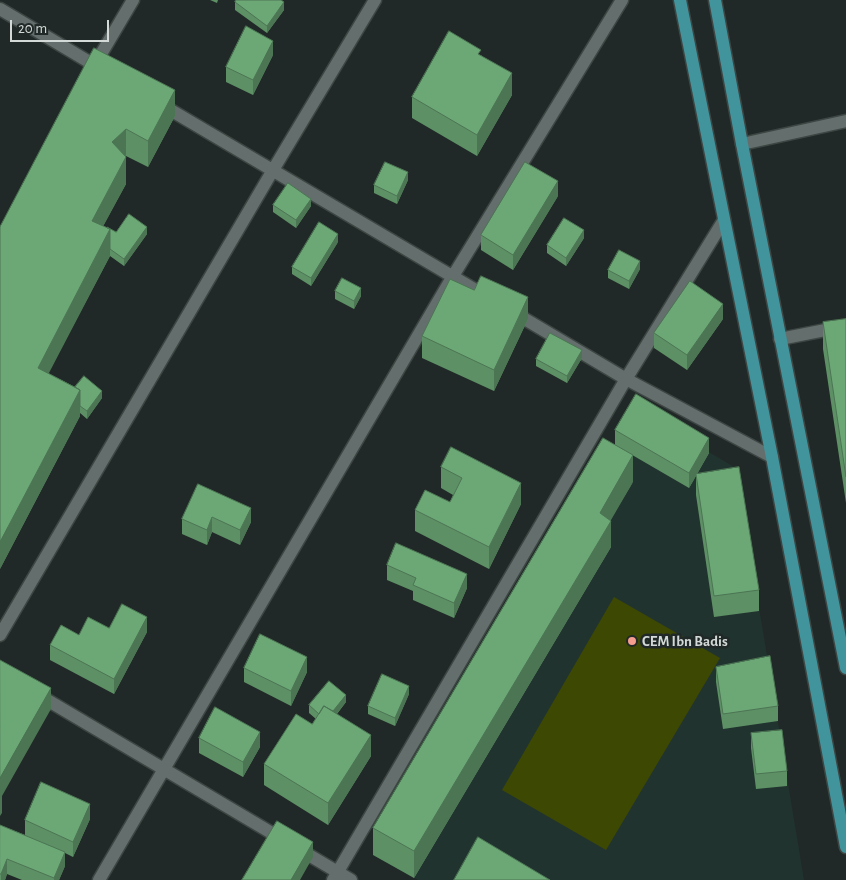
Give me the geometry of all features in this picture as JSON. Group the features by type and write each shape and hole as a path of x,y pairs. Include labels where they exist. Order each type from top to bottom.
{"main road":[{"path":"680,0 772,458 846,847"},
{"path":"715,0 846,668"}],"street":[{"path":"92,70 133,0"},
{"path":"0,635 272,170 375,0"},
{"path":"99,880 453,276 622,0"},
{"path":"0,9 92,70 112,75"},
{"path":"154,100 626,379 772,458"},
{"path":"742,144 846,121"},
{"path":"336,876 626,379 724,220"},
{"path":"780,339 846,326"},
{"path":"25,687 164,769 336,876 351,880"}],"shaded area":[{"name":"CEM Ibn Badis","path":"636,409 736,468 804,880 418,880 373,855"}],"green space":[{"path":"614,597 720,658 606,850 502,790"}],"building":[{"path":"236,0 281,0 284,2 267,26 235,2"},
{"path":"246,26 273,41 253,80 226,67"},
{"path":"449,31 481,50 478,54 512,73 477,135 412,97"},
{"path":"94,48 175,90 148,141 126,129 112,142 126,157 92,221 110,229 38,368 80,390 0,542 0,227"},
{"path":"385,162 408,172 397,196 374,185"},
{"path":"525,162 558,181 513,255 481,235"},
{"path":"288,183 311,199 296,220 273,205"},
{"path":"129,214 147,227 124,259 110,249 110,229 107,227 116,232"},
{"path":"564,218 584,230 566,258 547,245"},
{"path":"319,222 338,234 311,278 292,267"},
{"path":"619,250 640,261 629,281 608,270"},
{"path":"481,276 528,297 494,370 422,336 450,279 474,290"},
{"path":"342,278 361,288 354,301 335,291"},
{"path":"690,281 723,304 687,355 654,333"},
{"path":"846,319 846,477 823,322"},
{"path":"550,333 582,350 567,376 536,359"},
{"path":"84,376 102,391 87,411 80,406 80,390 75,387"},
{"path":"636,394 709,438 689,473 615,430"},
{"path":"603,438 633,455 600,513 611,521 414,851 373,828"},
{"path":"451,447 521,483 489,547 415,510 425,490 450,502 462,478 441,467"},
{"path":"739,467 759,590 714,596 696,474"},
{"path":"198,484 251,508 240,530 212,517 207,530 182,519"},
{"path":"396,543 467,574 454,603 413,585 416,578 387,565"},
{"path":"122,604 147,617 114,679 50,645 61,625 79,635 88,617 109,628"},
{"path":"260,634 307,657 291,691 244,668"},
{"path":"770,656 778,706 723,714 716,667"},
{"path":"0,660 51,688 0,778"},
{"path":"382,674 409,686 395,718 368,706"},
{"path":"329,681 346,695 333,711 324,706 319,714 309,705"},
{"path":"324,706 371,735 328,803 264,764 296,714 312,724"},
{"path":"215,707 260,732 243,762 199,738"},
{"path":"782,730 787,771 756,774 751,733"},
{"path":"41,782 90,804 73,842 25,820"},
{"path":"277,821 313,842 291,880 242,880"},
{"path":"0,825 65,852 54,878 7,859 0,874"},
{"path":"478,837 550,880 454,880"}],"place":[{"name":"CEM Ibn Badis","path":"632,641"}]}
